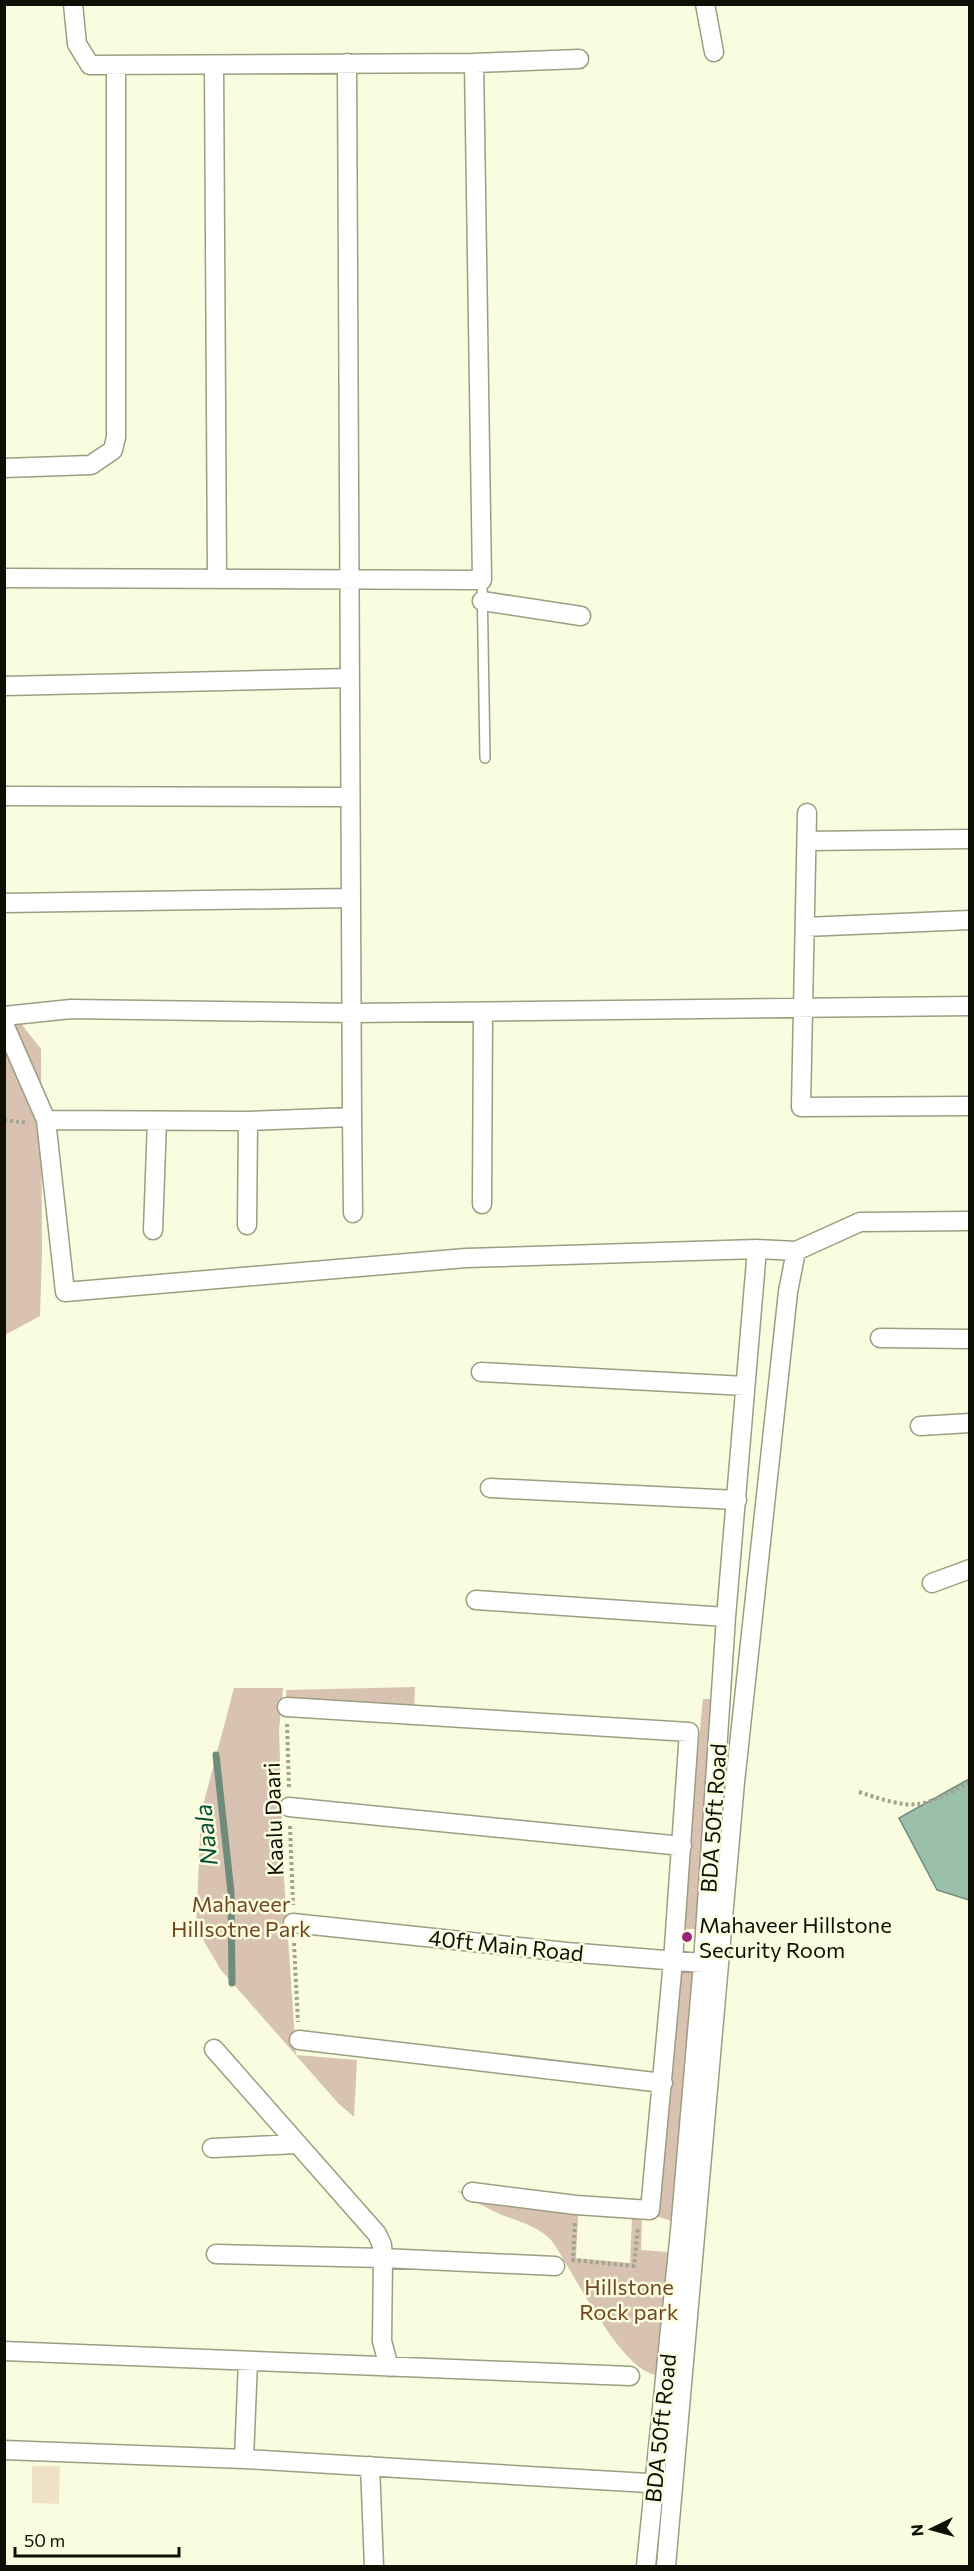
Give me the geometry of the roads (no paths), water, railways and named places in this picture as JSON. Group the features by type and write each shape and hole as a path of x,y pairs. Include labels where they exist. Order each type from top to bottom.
{"street":[{"path":"73,4 77,44 90,64 116,66 474,63 579,59"},
{"path":"705,4 714,52"},
{"path":"347,63 349,797 353,1013 353,1213"},
{"path":"4,578 482,580 474,63"},
{"path":"214,65 217,578"},
{"path":"4,468 91,465 113,450 116,437 116,66"},
{"path":"482,602 581,616"},
{"path":"4,686 349,678"},
{"path":"4,796 349,797"},
{"path":"807,813 801,1107 969,1106"},
{"path":"807,841 969,839"},
{"path":"4,903 351,898"},
{"path":"805,927 969,920"},
{"path":"4,1016 71,1009 353,1013 969,1006"},
{"path":"482,1204 483,1012"},
{"path":"4,1024 46,1120 65,1292 466,1258 758,1249 795,1251 860,1222 969,1221"},
{"path":"46,1120 248,1121 352,1117"},
{"path":"153,1230 156,1121"},
{"path":"247,1225 248,1121"},
{"name":"BDA 50ft Road","path":"711,1964 726,1617 758,1249"},
{"name":"BDA 50ft Road","path":"666,2566 663,2484 680,2231 735,1782 788,1292 795,1251"},
{"path":"880,1338 969,1339"},
{"path":"481,1372 745,1386"},
{"path":"920,1426 969,1423"},
{"path":"490,1488 736,1500"},
{"path":"932,1583 969,1569"},
{"path":"476,1600 726,1617"},
{"path":"287,1707 689,1732 674,1961 650,2210 576,2205 472,2192"},
{"path":"289,1807 682,1846"},
{"name":"40ft Main Road","path":"293,1923 567,1953 711,1964"},
{"path":"299,2040 663,2083"},
{"path":"214,2049 377,2234 382,2245 382,2341 388,2367"},
{"path":"212,2148 298,2144"},
{"path":"216,2254 383,2258 555,2266"},
{"path":"4,2351 630,2376"},
{"path":"244,2459 248,2361"},
{"path":"4,2450 244,2459 663,2484"},
{"path":"370,2466 374,2566"},
{"name":"BDA 50ft Road","path":"646,2566 663,2484"}],"lane":[{"path":"482,580 485,758"}],"waterway":[{"name":"Naala","path":"216,1755 231,1892 232,1983"}],"place":[{"name":"Mahaveer Hillstone Security Room","path":"687,1937"}],"park label":[{"name":"Mahaveer Hillsotne Park","path":"241,1916"},
{"name":"Hillstone Rock park","path":"629,2298"}]}
